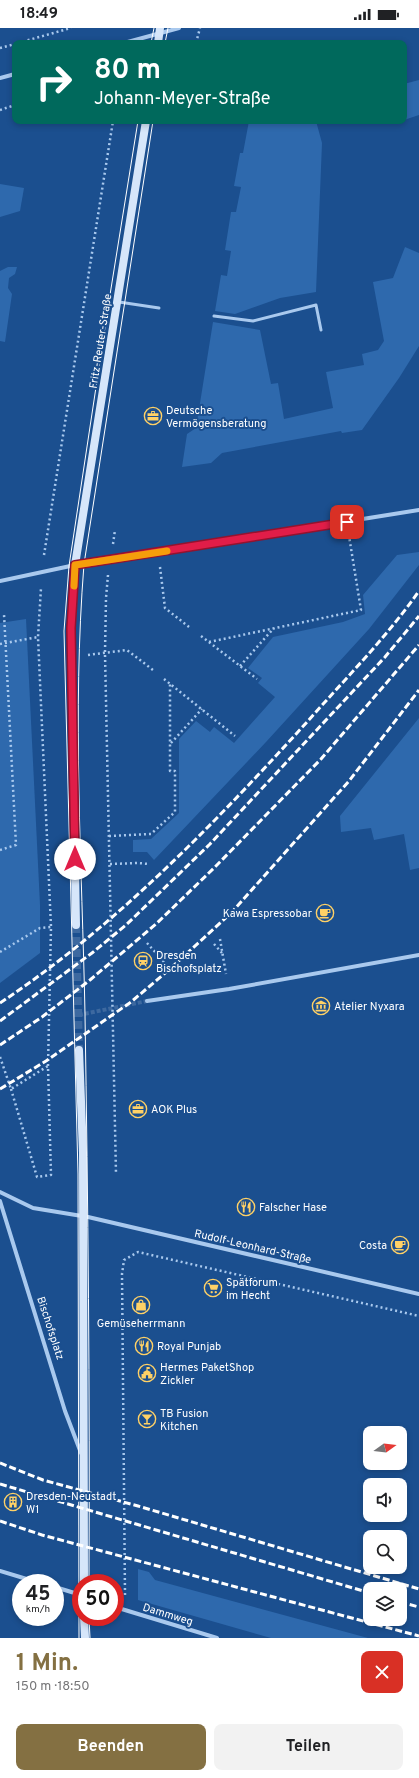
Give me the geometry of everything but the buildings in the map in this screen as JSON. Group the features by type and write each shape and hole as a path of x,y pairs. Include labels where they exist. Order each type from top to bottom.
{"main road":[{"name":"Fritz-Reuter-Straße","path":"75,565 146,124"},
{"path":"75,565 71,628 76,925"},
{"name":"Bischofsplatz","path":"79,1050 83,1153 84,1574"},
{"path":"84,1626 85,1638"}],"street":[{"path":"133,40 160,31 179,28"},
{"path":"0,78 12,75"},
{"path":"0,581 75,565 419,510"},
{"path":"147,1001 229,989 419,955"},
{"path":"0,1192 33,1208 82,1216"},
{"name":"Bischofsplatz","path":"0,1201 65,1411 84,1460"},
{"name":"Rudolf-Leonhard-Straße","path":"82,1216 419,1294"},
{"path":"0,1571 12,1575"},
{"name":"Dammweg","path":"125,1611 217,1638"}],"lane":[{"path":"117,302 159,308"},
{"path":"214,316 253,321 316,305 321,330"}],"path":[{"path":"29,40 71,28"},
{"path":"197,40 200,28"},
{"path":"0,48 12,45"},
{"path":"0,110 12,106"},
{"path":"0,1057 37,1177 51,1175 48,1066 51,927 38,637 42,572 113,124"},
{"path":"209,642 361,610 347,522"},
{"path":"115,530 106,598 105,653 116,1174"},
{"path":"158,552 164,608 189,627"},
{"path":"0,850 16,846 9,700 4,643 4,614"},
{"path":"240,666 274,628"},
{"path":"201,636 257,679"},
{"path":"0,644 38,637"},
{"path":"72,657 127,650 153,670"},
{"path":"164,680 235,736"},
{"path":"109,836 151,834 175,812 175,771 170,771 170,684"},
{"path":"170,744 202,709"},
{"path":"110,864 149,864"},
{"path":"0,952 40,928 51,927"},
{"path":"220,939 229,989"},
{"path":"147,943 157,951 164,962"},
{"path":"214,944 223,954"},
{"path":"11,1089 48,1066"},
{"path":"125,1611 122,1274 124,1260 138,1252 419,1316"}],"shaded area":[{"path":"419,80 419,115 407,119 407,83"},
{"path":"248,124 317,124 322,143 316,292 280,298 235,314 215,311 221,275 227,276 231,251 225,250 231,212 236,212 241,187 234,186 240,153 243,153"},
{"path":"0,184 24,188 20,211 0,217"},
{"path":"405,247 419,253 419,346 399,378 362,430 342,433 341,431 222,453 211,463 182,467 187,434 196,428 213,322 260,330 271,384 278,383 284,419 333,408 326,372 364,365 362,354 378,350 384,341 373,282 393,278"},
{"path":"8,267 17,267 15,274 9,278 8,288 12,294 5,342 0,341 0,271"},
{"path":"419,552 419,565 369,629 266,742 154,860 147,852 133,852 133,840 151,839 179,813 179,739 196,721 210,732 214,727 234,743 275,697 258,683 262,678 248,668 273,637 343,622 365,614 363,595 397,555"},
{"path":"26,619 40,905 40,953 0,983 0,623"},
{"path":"419,718 419,868 410,870 404,834 374,840 371,828 341,832 340,816"},
{"path":"138,1569 149,1572 155,1580 368,1638 271,1638 138,1600"}],"tunnel":[{"path":"76,925 79,1050"},
{"path":"79,1015 147,1001"}],"tram line":[{"path":"152,40 154,28"},
{"path":"166,40 168,28"},
{"path":"79,1638 78,1174 64,631 69,566 138,124"},
{"path":"89,1574 87,1156 78,733 80,620 84,564 153,124"},
{"path":"89,1626 90,1638"}],"railway":[{"path":"0,1003 43,973 84,941 124,907 200,835 272,760 365,658 419,591"},
{"path":"0,1021 92,953 126,925 210,844 385,657 419,616"},
{"path":"0,1045 42,1017 90,980 156,924 215,867 321,759 419,645"},
{"path":"0,1089 46,1061 131,1002 171,968 232,912 349,781 419,690"},
{"path":"0,1463 43,1480 138,1506 419,1589"},
{"path":"0,1484 363,1591"},
{"path":"0,1521 42,1535 419,1636"},
{"path":"407,1604 419,1607"}],"slow traffic":[{"path":"74,586 75,565 167,551"}],"place":[{"name":"Deutsche Vermögensberatung","path":"153,416"},
{"name":"Kawa Espressobar","path":"325,913"},
{"name":"Dresden Bischofsplatz","path":"143,961"},
{"name":"Atelier Nyxara","path":"321,1006"},
{"name":"AOK Plus","path":"138,1109"},
{"name":"Falscher Hase","path":"246,1207"},
{"name":"Costa","path":"400,1245"},
{"name":"Spätforum im Hecht","path":"213,1288"},
{"name":"Gemüseherrmann","path":"141,1305"},
{"name":"Royal Punjab","path":"144,1346"},
{"name":"Hermes PaketShop Zickler","path":"147,1373"},
{"name":"TB Fusion Kitchen","path":"147,1419"},
{"name":"Dresden-Neustadt W1","path":"13,1502"}],"route":[{"path":"75,859 71,628 75,565 347,522"}]}
